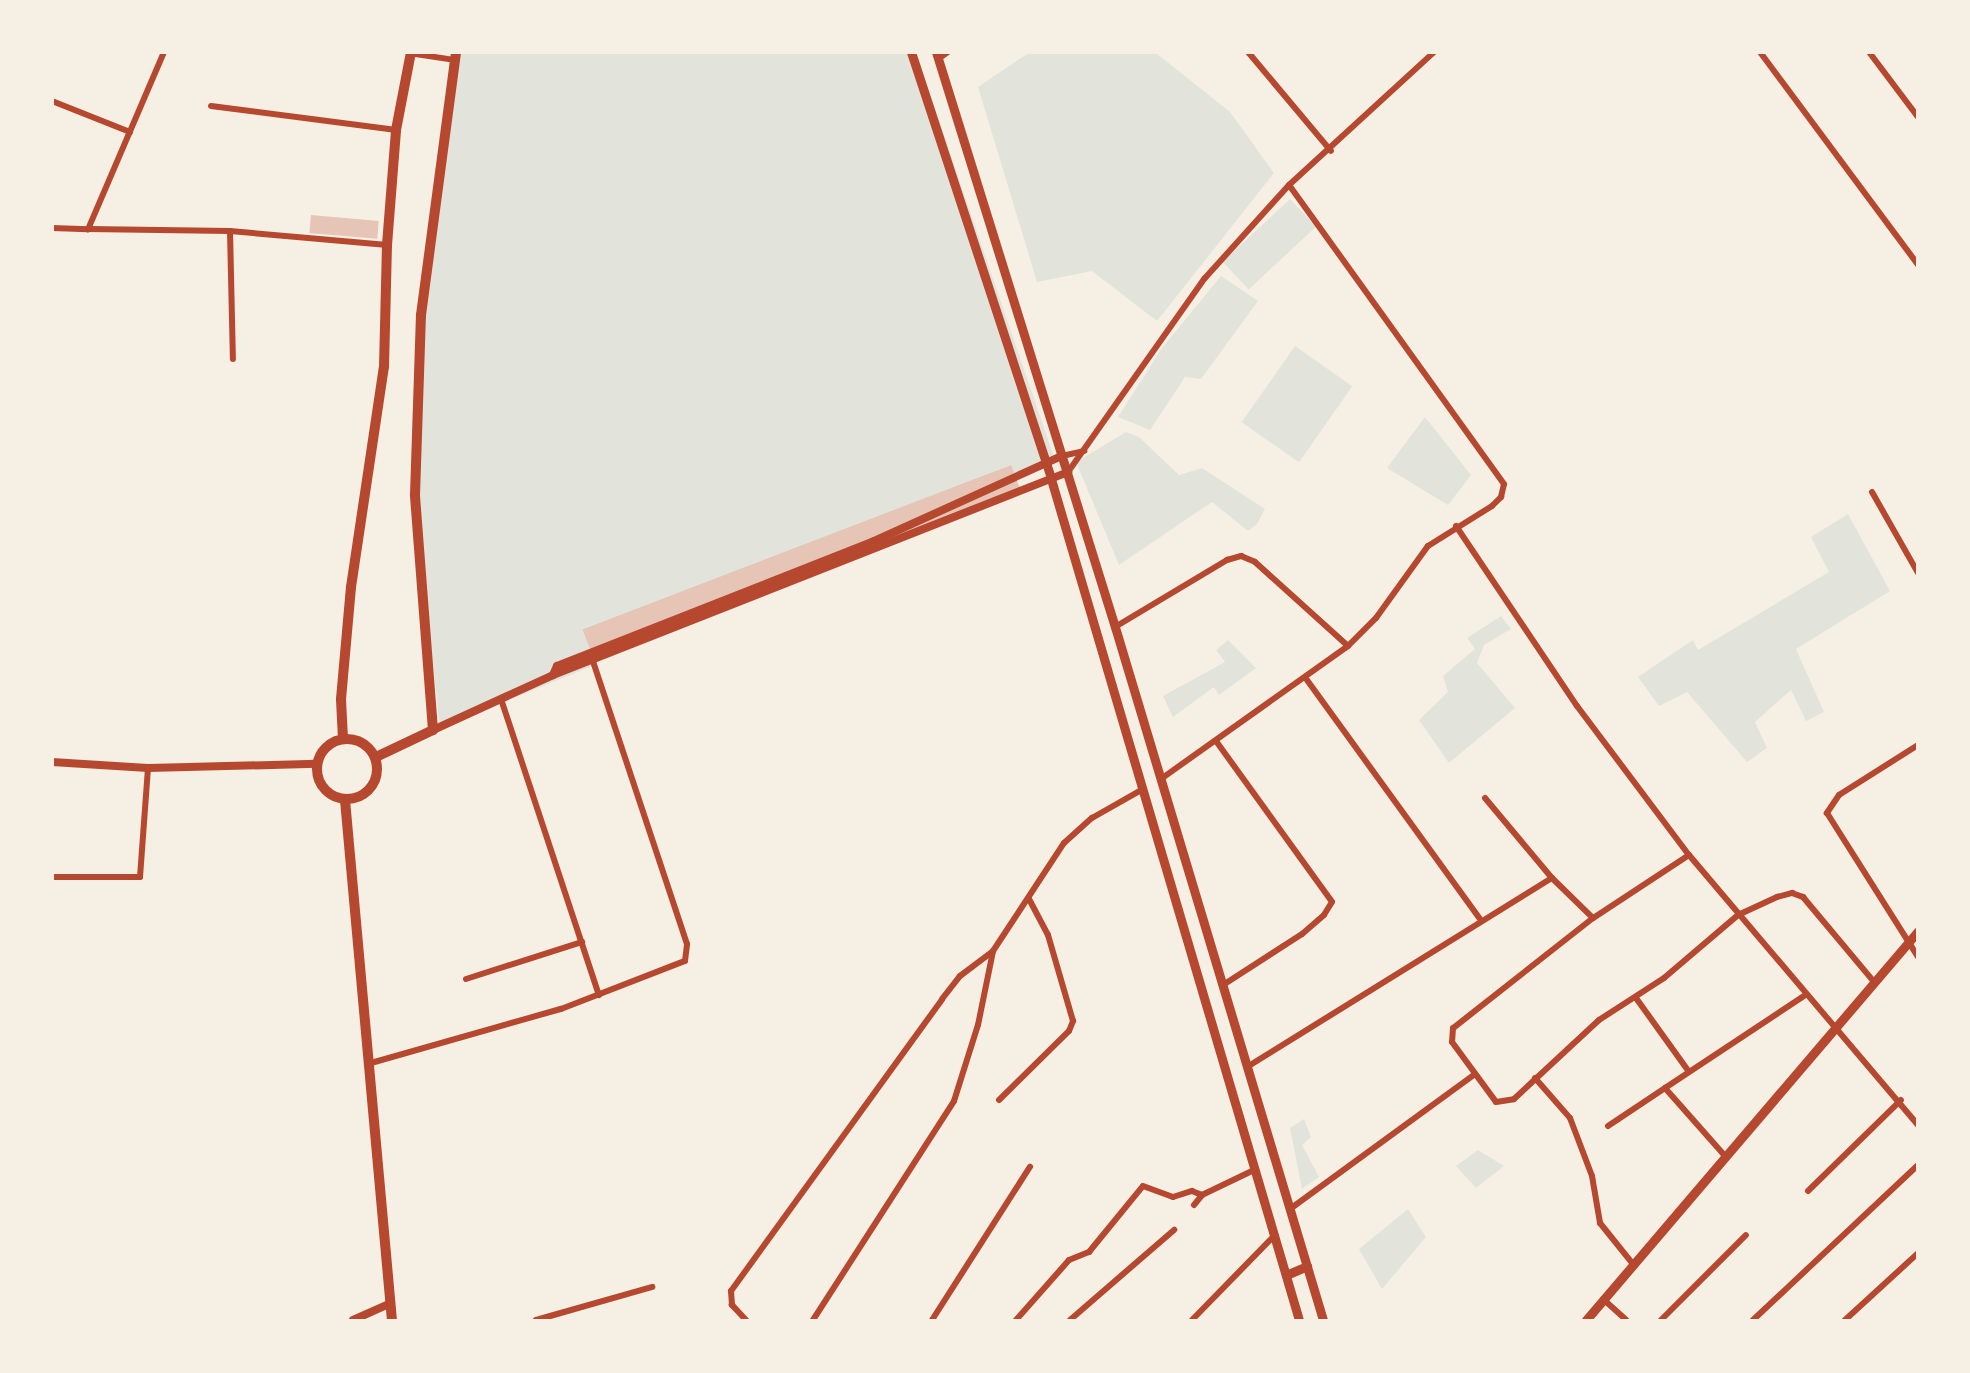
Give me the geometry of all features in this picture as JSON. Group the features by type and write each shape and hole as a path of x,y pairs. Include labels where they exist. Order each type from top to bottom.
{"main road":[{"path":"911,52 1051,479 1299,1321"},
{"path":"343,739 341,699 351,587 384,367 387,245 396,130 410,53"},
{"path":"376,757 433,730 415,495 419,370 421,315 456,56"},
{"path":"937,56 1068,472 1323,1321"},
{"path":"343,739 363,743 376,757 372,787 345,800 327,792 317,764 326,747 343,739"},
{"path":"345,800 371,1063 392,1321"},
{"path":"1586,1321 1835,1032 1917,931"},
{"path":"1286,1275 1307,1266"}],"street":[{"path":"88,229 164,52"},
{"path":"937,56 948,52"},
{"path":"1248,52 1331,150"},
{"path":"433,730 553,675 593,662 1068,472 1086,451 1205,278 1289,184 1331,150 1434,52"},
{"path":"1760,52 1915,256 1917,265"},
{"path":"1869,52 1917,117"},
{"path":"410,53 456,56"},
{"path":"52,101 130,132"},
{"path":"211,106 396,130"},
{"path":"1161,778 1307,680 1366,630 1428,546 1502,497 1501,475 1289,184"},
{"path":"52,228 230,231 387,245"},
{"path":"230,231 233,359"},
{"path":"553,675 557,666 872,542 1062,456 1086,451"},
{"path":"1872,492 1917,573"},
{"path":"1456,526 1577,706 1689,855 1835,1032 1901,1100 1917,1125"},
{"path":"1115,627 1227,560 1241,556 1255,562 1348,646"},
{"path":"371,1063 599,995 680,965 688,953 590,653"},
{"path":"1307,680 1481,920"},
{"path":"501,699 599,995"},
{"path":"1216,741 1332,902 1324,915 1302,934 1223,985"},
{"path":"1917,745 1839,795 1827,813 1917,957"},
{"path":"52,762 148,768 317,764"},
{"path":"52,877 140,877 148,768"},
{"path":"747,1321 732,1305 731,1291 942,999 960,976 993,951 1064,843 1080,828 1143,789"},
{"path":"1485,798 1552,878 1593,918"},
{"path":"1689,855 1593,918 1453,1028 1452,1042 1474,1075 1502,1104 1599,1020 1636,998 1738,915 1777,897 1803,897 1875,983"},
{"path":"1247,1066 1552,878"},
{"path":"999,1100 1069,1031 1073,1021 1048,935 1029,899"},
{"path":"466,979 582,942"},
{"path":"813,1321 954,1101 978,1025 993,951"},
{"path":"1608,1126 1665,1088 1687,1069 1804,996"},
{"path":"1636,998 1659,1025 1687,1069"},
{"path":"1290,1209 1474,1075"},
{"path":"1535,1078 1570,1118 1592,1176 1600,1223 1633,1264"},
{"path":"1665,1088 1726,1157"},
{"path":"1808,1191 1901,1100"},
{"path":"1753,1321 1917,1165"},
{"path":"932,1321 1030,1167"},
{"path":"1194,1205 1202,1195 1256,1170"},
{"path":"1016,1321 1069,1260 1089,1252 1143,1186 1173,1197 1192,1191 1202,1195"},
{"path":"1070,1321 1174,1230"},
{"path":"1192,1321 1275,1235"},
{"path":"1661,1321 1746,1235"},
{"path":"1845,1321 1917,1252"},
{"path":"536,1321 652,1287"},
{"path":"1603,1299 1626,1321"},
{"path":"353,1321 390,1304"}],"shaded area":[{"path":"1030,52 1156,53 1230,112 1274,173 1157,321 1092,271 1037,282 978,87"},
{"path":"456,53 916,53 1056,463 1012,476 1010,465 586,637 595,665 440,728 415,495 421,315"},
{"path":"1290,199 1316,227 1249,290 1223,262"},
{"path":"1221,276 1258,301 1201,379 1185,377 1150,430 1118,417 1162,348"},
{"path":"1295,346 1352,386 1299,462 1242,422"},
{"path":"1425,417 1471,475 1448,505 1387,468"},
{"path":"1126,432 1139,437 1179,475 1202,468 1265,509 1257,524 1248,531 1212,502 1119,565 1076,462"},
{"path":"1848,514 1890,591 1796,649 1824,712 1806,721 1791,690 1755,722 1767,748 1747,762 1687,692 1659,706 1638,677 1693,640 1698,650 1829,572 1811,537"},
{"path":"1501,616 1511,629 1484,645 1477,663 1515,708 1449,763 1419,720 1448,692 1443,676 1475,649 1467,638"},
{"path":"1228,640 1256,668 1219,695 1214,687 1173,717 1163,696 1225,662 1216,650"},
{"path":"1304,1119 1311,1137 1302,1145 1319,1177 1302,1189 1290,1128"},
{"path":"1478,1150 1504,1166 1476,1188 1456,1166"},
{"path":"1408,1209 1426,1237 1382,1289 1359,1249"}],"building":[{"path":"311,215 379,221 377,239 309,233"},
{"path":"1011,465 1021,491 593,656 582,629"}]}
